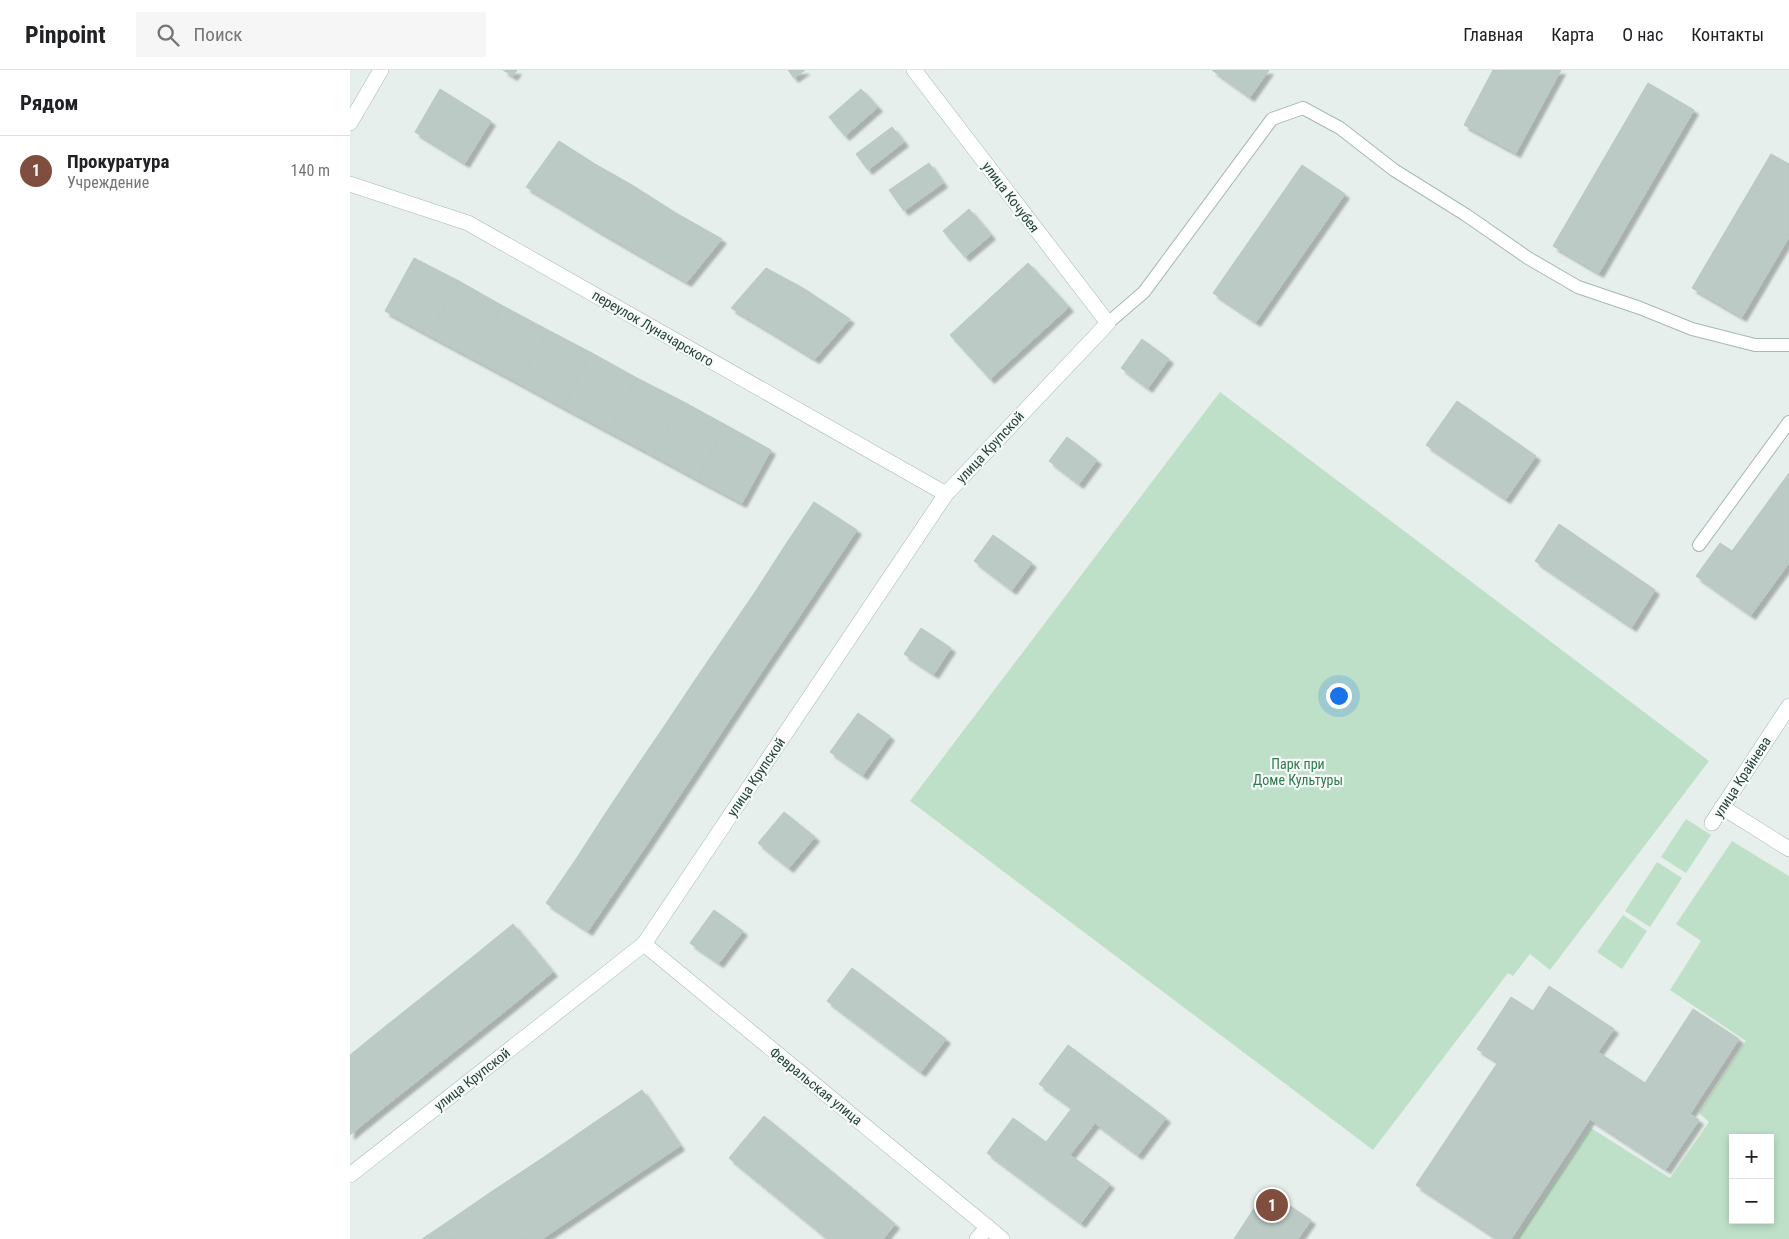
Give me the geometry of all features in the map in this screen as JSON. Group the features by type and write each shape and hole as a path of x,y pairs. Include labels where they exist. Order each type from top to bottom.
{"street":[{"path":"350,123 381,70"},
{"name":"улица Кочубея","path":"914,70 1108,323"},
{"name":"переулок Луначарского","path":"350,184 468,223 946,494"},
{"name":"улица Крупской","path":"350,1175 644,944 946,494 1108,323"},
{"name":"улица Крайнева","path":"1712,823 1789,706"},
{"path":"1722,807 1789,849"},
{"name":"Февральская улица","path":"644,944 1002,1239"},
{"path":"977,1239 988,1227"}],"lane":[{"path":"1108,323 1144,292 1272,119 1303,108 1340,128 1394,170 1466,215 1528,258 1578,287 1640,308 1692,329 1754,345 1789,345"},
{"path":"1699,545 1789,422"}],"green space":[{"name":"Парк при Доме Культуры","path":"1220,392 1709,761 1550,970 1530,954 1513,976 1508,973 1373,1150 910,801"},
{"path":"1686,819 1711,835 1686,873 1661,857"},
{"path":"1732,841 1789,876 1789,1239 1517,1239 1591,1128 1670,1178 1709,1122 1699,1113 1746,1041 1670,990 1701,941 1676,924"},
{"path":"1657,862 1682,878 1650,927 1625,911"},
{"path":"1623,915 1647,931 1622,969 1597,952"}],"building":[{"path":"503,70 517,70 513,76"},
{"path":"788,70 805,70 794,78"},
{"path":"1212,70 1269,70 1250,97"},
{"path":"1493,70 1561,70 1516,153 1464,125"},
{"path":"1648,83 1694,110 1599,273 1553,246"},
{"path":"440,89 491,121 465,163 415,132"},
{"path":"861,89 878,107 845,136 829,117"},
{"path":"892,127 904,142 868,170 856,154"},
{"path":"559,141 595,164 563,209 526,187"},
{"path":"1771,154 1789,164 1789,237 1742,317 1692,288"},
{"path":"929,163 943,183 904,211 889,190"},
{"path":"595,164 632,185 599,231 563,209"},
{"path":"1302,165 1345,194 1256,322 1213,293"},
{"path":"632,185 676,213 642,256 599,231"},
{"path":"969,209 991,235 965,257 943,231"},
{"path":"676,213 722,239 687,282 642,256"},
{"path":"414,258 459,281 429,335 385,311"},
{"path":"1028,263 1069,307 990,379 950,335"},
{"path":"766,268 803,288 766,329 731,308"},
{"path":"459,281 503,306 474,359 429,335"},
{"path":"803,288 850,319 815,359 766,329"},
{"path":"503,306 548,330 519,383 474,359"},
{"path":"548,330 592,353 563,407 519,383"},
{"path":"1142,339 1169,359 1148,388 1121,368"},
{"path":"592,353 637,378 608,431 563,407"},
{"path":"637,378 682,401 653,455 608,431"},
{"path":"682,401 726,425 697,479 653,455"},
{"path":"1457,401 1536,456 1506,499 1426,445"},
{"path":"726,425 771,450 742,503 697,479"},
{"path":"1067,437 1097,460 1079,484 1049,461"},
{"path":"1789,473 1789,563 1751,615 1696,576 1720,543 1732,551"},
{"path":"814,502 857,530 827,575 784,547"},
{"path":"1559,524 1655,590 1632,627 1535,561"},
{"path":"993,535 1032,563 1012,590 974,561"},
{"path":"784,547 827,575 797,620 755,592"},
{"path":"755,592 797,620 767,664 725,636"},
{"path":"921,628 951,648 934,674 904,654"},
{"path":"725,636 767,664 737,709 695,680"},
{"path":"695,680 737,709 708,753 665,725"},
{"path":"858,713 890,736 863,775 830,752"},
{"path":"665,725 708,753 678,798 635,769"},
{"path":"635,769 678,798 648,843 605,814"},
{"path":"784,812 815,837 789,868 758,843"},
{"path":"605,814 648,843 618,887 576,859"},
{"path":"576,859 618,887 588,931 546,903"},
{"path":"714,910 743,931 719,963 690,943"},
{"path":"513,924 553,972 509,1008 470,959"},
{"path":"470,959 509,1008 465,1043 426,994"},
{"path":"852,968 946,1039 921,1072 827,1001"},
{"path":"1549,986 1614,1029 1598,1052 1645,1083 1693,1009 1739,1039 1690,1114 1699,1120 1666,1169 1590,1119 1511,1239 1498,1239 1416,1185 1498,1062 1477,1049 1511,997 1533,1011"},
{"path":"426,994 465,1043 421,1078 382,1029"},
{"path":"382,1029 421,1078 377,1113 350,1080 350,1055"},
{"path":"1068,1045 1166,1118 1138,1155 1095,1123 1070,1155 1110,1184 1081,1223 987,1153 1013,1118 1046,1142 1072,1108 1039,1084"},
{"path":"350,1080 377,1113 350,1135"},
{"path":"642,1090 680,1146 629,1180 592,1124"},
{"path":"764,1116 808,1152 773,1194 729,1158"},
{"path":"592,1124 629,1180 579,1214 541,1159"},
{"path":"808,1152 852,1188 817,1230 773,1194"},
{"path":"541,1159 579,1214 542,1239 522,1239 491,1192"},
{"path":"852,1188 895,1224 883,1239 828,1239 817,1230"},
{"path":"1266,1190 1311,1220 1298,1239 1234,1239"},
{"path":"491,1192 522,1239 449,1239 440,1227"},
{"path":"440,1227 449,1239 422,1239"}],"place":[{"name":"Прокуратура","path":"1272,1205"}]}
